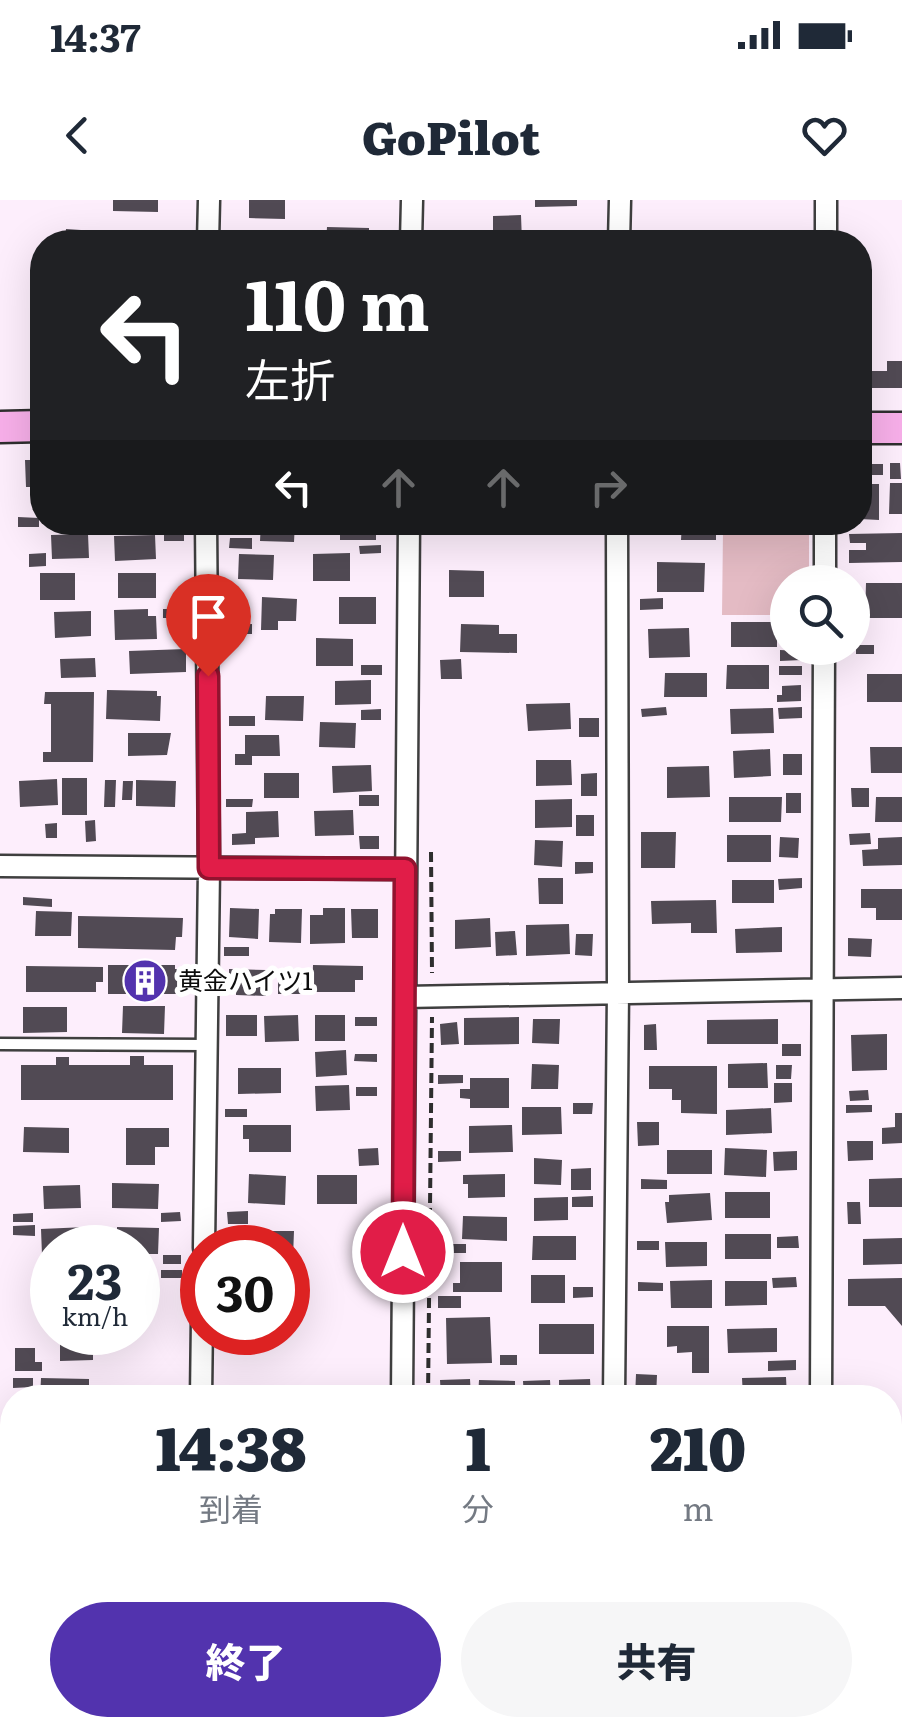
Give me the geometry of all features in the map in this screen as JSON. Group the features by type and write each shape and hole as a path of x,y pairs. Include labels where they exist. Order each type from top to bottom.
{"street":[{"path":"208,200 208,230"},
{"path":"411,230 412,200"},
{"path":"619,230 620,200"},
{"path":"826,200 826,230"},
{"path":"0,427 30,426"},
{"path":"872,428 902,428"},
{"path":"204,1225 209,868 206,535"},
{"path":"402,1385 409,535"},
{"path":"614,1385 617,535"},
{"path":"825,535 825,565"},
{"path":"821,1385 824,665"},
{"path":"0,866 405,869"},
{"path":"405,997 902,988"},
{"path":"201,1385 202,1355"}],"lane":[{"path":"0,1044 206,1045"}],"path":[{"path":"428,1385 431,838"}],"shaded area":[{"path":"723,535 809,535 809,565 770,565 770,615 722,615"}],"building":[{"path":"113,200 158,200 158,212 113,211"},
{"path":"249,200 285,200 285,219 249,218"},
{"path":"535,200 577,200 577,206 535,207"},
{"path":"521,215 522,230 493,230 493,216"},
{"path":"327,227 369,228 369,230 327,230"},
{"path":"887,361 902,361 902,388 872,388 872,371 887,371"},
{"path":"25,460 30,460 30,487 26,487"},
{"path":"890,463 900,463 901,479 890,479"},
{"path":"872,464 883,464 883,475 872,475"},
{"path":"890,483 902,483 902,514 889,514"},
{"path":"872,484 879,484 879,520 872,520"},
{"path":"18,517 30,518 30,527 18,527"},
{"path":"902,533 902,562 849,563 849,550 866,550 866,543 850,543 849,535"},
{"path":"51,535 88,535 89,558 52,559"},
{"path":"155,535 156,559 115,561 114,536"},
{"path":"164,535 184,535 184,541 164,541"},
{"path":"260,535 294,535 294,542 260,541"},
{"path":"340,535 376,535 376,540 340,540"},
{"path":"681,535 716,535 716,540 681,540"},
{"path":"230,538 252,538 252,549 229,548"},
{"path":"381,545 381,553 360,554 359,546"},
{"path":"46,553 46,566 29,567 29,554"},
{"path":"350,553 350,581 313,581 313,554"},
{"path":"239,554 274,555 273,580 238,579"},
{"path":"657,562 705,563 704,592 657,592"},
{"path":"449,570 484,571 484,597 449,597"},
{"path":"40,573 75,573 75,600 40,600"},
{"path":"118,573 156,573 156,598 118,598"},
{"path":"870,583 902,583 902,618 870,618"},
{"path":"262,597 297,599 296,621 278,621 278,630 261,630"},
{"path":"339,597 376,597 376,624 339,624"},
{"path":"663,598 663,609 640,610 640,599"},
{"path":"148,609 148,616 156,616 157,639 115,640 114,610"},
{"path":"163,609 181,609 181,618 163,618"},
{"path":"91,611 91,636 55,638 54,612"},
{"path":"731,622 770,622 770,647 731,647"},
{"path":"252,624 252,634 226,634 226,625"},
{"path":"461,624 499,625 499,634 517,634 517,653 460,652"},
{"path":"689,628 690,657 649,658 648,629"},
{"path":"316,638 353,639 353,666 316,666"},
{"path":"186,649 186,672 130,674 129,651"},
{"path":"95,658 96,677 61,678 60,659"},
{"path":"461,659 462,679 441,679 440,660"},
{"path":"361,665 382,665 382,675 361,675"},
{"path":"727,665 769,665 769,689 726,689"},
{"path":"779,666 802,666 802,675 779,675"},
{"path":"665,673 707,673 707,697 664,697"},
{"path":"867,674 902,674 902,702 867,702"},
{"path":"371,680 371,704 335,705 335,681"},
{"path":"801,685 801,701 777,702 782,686"},
{"path":"107,690 157,691 157,696 161,696 160,721 106,719"},
{"path":"45,692 94,692 93,762 43,762 43,752 51,752 51,704 44,704"},
{"path":"266,696 304,696 303,721 265,720"},
{"path":"570,703 571,729 528,731 526,704"},
{"path":"666,707 667,715 642,717 641,709"},
{"path":"802,707 802,718 779,719 778,708"},
{"path":"773,708 774,733 731,734 730,709"},
{"path":"381,709 381,720 361,720 361,710"},
{"path":"229,716 255,716 255,726 229,726"},
{"path":"579,718 599,718 599,737 579,737"},
{"path":"320,722 356,723 355,748 319,747"},
{"path":"128,733 171,733 167,755 128,756"},
{"path":"245,735 279,735 280,756 252,756 252,765 235,765 235,754 245,754"},
{"path":"870,747 902,747 902,773 871,773"},
{"path":"770,749 771,776 734,778 733,751"},
{"path":"783,754 802,754 802,775 783,775"},
{"path":"536,760 571,760 572,785 536,786"},
{"path":"371,765 372,791 333,793 332,766"},
{"path":"709,766 710,797 667,798 667,767"},
{"path":"264,773 299,773 299,798 264,798"},
{"path":"597,773 597,796 581,796 581,774"},
{"path":"62,778 87,778 87,815 62,815"},
{"path":"57,779 58,805 20,807 19,781"},
{"path":"105,780 116,780 115,807 104,807"},
{"path":"136,780 176,781 175,807 136,806"},
{"path":"123,781 133,781 132,800 122,800"},
{"path":"851,788 869,788 869,807 852,807"},
{"path":"786,793 801,793 801,813 786,813"},
{"path":"359,795 379,795 379,806 359,806"},
{"path":"729,797 782,797 781,822 729,822"},
{"path":"876,797 902,797 902,822 875,822"},
{"path":"226,799 253,799 252,807 226,807"},
{"path":"572,799 572,827 535,828 535,800"},
{"path":"353,810 354,835 315,836 314,811"},
{"path":"278,811 279,837 255,838 255,844 232,845 232,834 246,833 246,812"},
{"path":"576,815 594,815 594,836 576,836"},
{"path":"95,820 96,841 86,842 85,821"},
{"path":"57,823 57,838 46,838 45,824"},
{"path":"641,832 676,832 675,868 641,868"},
{"path":"870,833 871,844 850,845 849,834"},
{"path":"727,835 771,835 771,862 727,862"},
{"path":"359,836 379,836 379,849 360,849"},
{"path":"780,837 799,838 798,858 779,857"},
{"path":"902,837 902,865 863,866 862,850 878,849 878,838"},
{"path":"535,840 563,841 562,867 534,865"},
{"path":"575,862 593,862 593,873 575,874"},
{"path":"538,878 563,878 563,904 539,904"},
{"path":"802,878 802,888 779,890 778,879"},
{"path":"732,880 774,880 774,903 732,903"},
{"path":"861,889 902,889 902,920 876,920 876,908 861,908"},
{"path":"23,897 52,899 52,907 23,905"},
{"path":"716,900 717,933 691,933 691,923 652,924 651,901"},
{"path":"230,908 259,909 258,939 229,937"},
{"path":"323,908 345,908 345,943 310,944 310,915 323,915"},
{"path":"275,909 302,909 301,943 269,942 270,914 275,914"},
{"path":"351,909 378,909 378,938 352,938"},
{"path":"36,911 72,912 71,936 35,936"},
{"path":"78,916 183,918 182,937 176,937 175,950 78,948"},
{"path":"490,918 491,947 455,949 455,920"},
{"path":"569,924 570,954 526,956 526,925"},
{"path":"782,927 782,952 736,953 735,929"},
{"path":"515,931 517,955 496,956 495,932"},
{"path":"576,934 593,934 592,956 575,955"},
{"path":"848,938 872,939 871,957 848,956"},
{"path":"224,947 249,947 249,956 224,956"},
{"name":"黄金ハイツ1","path":"108,965 175,965 175,969 181,969 181,994 108,994"},
{"path":"313,965 363,966 363,980 355,980 355,992 312,992"},
{"path":"26,966 103,967 103,982 96,982 96,992 26,992"},
{"path":"229,969 266,970 266,996 236,995 236,984 229,984"},
{"path":"278,970 302,970 301,994 278,994"},
{"path":"123,1006 165,1006 164,1034 122,1033"},
{"path":"23,1007 67,1007 67,1032 23,1033"},
{"path":"226,1015 257,1015 257,1036 226,1036"},
{"path":"298,1015 299,1041 265,1042 264,1016"},
{"path":"315,1015 345,1015 345,1041 315,1041"},
{"path":"355,1017 377,1017 377,1026 355,1026"},
{"path":"519,1017 519,1044 464,1045 464,1018"},
{"path":"533,1019 560,1019 559,1044 532,1043"},
{"path":"778,1019 778,1044 707,1044 707,1020"},
{"path":"457,1022 459,1044 441,1045 440,1024"},
{"path":"656,1024 657,1050 644,1050 644,1025"},
{"path":"887,1034 887,1070 852,1071 851,1035"},
{"path":"782,1044 801,1044 801,1056 782,1056"},
{"path":"346,1050 347,1075 316,1077 315,1052"},
{"path":"355,1054 377,1054 377,1062 354,1061"},
{"path":"130,1056 144,1056 144,1065 173,1065 173,1100 21,1100 21,1065 56,1065 56,1057 69,1057 69,1065 130,1065"},
{"path":"767,1063 768,1088 728,1088 728,1064"},
{"path":"532,1064 559,1065 558,1089 531,1089"},
{"path":"776,1065 792,1065 791,1079 776,1079"},
{"path":"649,1066 717,1066 717,1114 681,1113 681,1100 672,1100 672,1089 649,1089"},
{"path":"238,1068 281,1068 281,1093 238,1094"},
{"path":"438,1075 463,1075 463,1083 438,1084"},
{"path":"470,1078 509,1078 509,1108 470,1108 470,1099 460,1098 460,1089 470,1089"},
{"path":"774,1083 792,1083 792,1102 774,1103"},
{"path":"349,1085 350,1110 316,1111 315,1086"},
{"path":"356,1087 377,1087 377,1096 356,1096"},
{"path":"868,1090 869,1100 850,1101 849,1091"},
{"path":"573,1103 593,1103 592,1114 573,1114"},
{"path":"846,1105 872,1105 872,1112 846,1113"},
{"path":"522,1107 561,1107 562,1134 522,1135"},
{"path":"771,1108 772,1133 726,1135 726,1110"},
{"path":"225,1109 247,1109 247,1117 225,1117"},
{"path":"895,1113 902,1113 902,1143 882,1144 882,1128 895,1127"},
{"path":"637,1122 659,1122 659,1145 638,1146"},
{"path":"243,1125 291,1125 291,1152 249,1152 249,1139 243,1139"},
{"path":"512,1125 513,1152 469,1153 469,1126"},
{"path":"24,1127 69,1128 69,1153 23,1152"},
{"path":"126,1128 169,1128 169,1147 155,1147 155,1165 126,1165"},
{"path":"847,1141 873,1141 873,1160 848,1161"},
{"path":"378,1148 379,1165 359,1166 358,1149"},
{"path":"725,1148 767,1150 766,1177 724,1175"},
{"path":"667,1150 712,1150 712,1174 667,1174"},
{"path":"438,1151 461,1151 461,1161 438,1162"},
{"path":"797,1151 797,1170 774,1171 773,1152"},
{"path":"534,1158 562,1160 561,1185 534,1184"},
{"path":"591,1168 591,1190 571,1190 571,1169"},
{"path":"249,1174 286,1176 285,1205 248,1203"},
{"path":"505,1174 505,1197 468,1198 463,1175"},
{"path":"317,1175 357,1175 357,1204 317,1204"},
{"path":"902,1178 902,1207 869,1207 869,1179"},
{"path":"641,1179 667,1180 667,1189 641,1189"},
{"path":"112,1183 159,1184 158,1209 112,1208"},
{"path":"80,1185 81,1208 44,1209 43,1186"},
{"path":"725,1192 770,1192 770,1218 725,1218"},
{"path":"710,1193 712,1220 667,1223 665,1202 669,1202 669,1195"},
{"path":"593,1196 593,1207 572,1207 572,1197"},
{"path":"568,1197 568,1220 534,1221 534,1198"},
{"path":"847,1202 860,1202 861,1224 848,1224"},
{"path":"248,1211 248,1224 228,1224 227,1212"},
{"path":"180,1212 181,1221 161,1222 161,1213"},
{"path":"33,1213 33,1222 13,1222 13,1214"},
{"path":"463,1216 507,1217 507,1241 462,1239"},
{"path":"30,1225 30,1236 13,1235 13,1226"},
{"path":"725,1234 771,1234 771,1259 725,1259"},
{"path":"533,1236 576,1236 576,1260 532,1260"},
{"path":"798,1236 799,1248 777,1248 777,1237"},
{"path":"902,1238 902,1264 863,1265 863,1239"},
{"path":"637,1241 659,1241 659,1250 637,1250"},
{"path":"665,1242 707,1242 707,1266 666,1267"},
{"path":"437,1244 466,1244 466,1253 437,1253"},
{"path":"163,1255 180,1255 180,1264 163,1264"},
{"path":"460,1262 502,1262 502,1292 453,1292 453,1283 460,1283"},
{"path":"161,1270 180,1270 180,1278 161,1278"},
{"path":"531,1275 565,1275 565,1303 531,1303"},
{"path":"796,1277 797,1287 773,1288 772,1278"},
{"path":"902,1278 902,1326 885,1306 848,1306 848,1279"},
{"path":"712,1280 712,1308 671,1308 670,1281"},
{"path":"725,1281 767,1281 767,1305 725,1306"},
{"path":"638,1282 663,1283 663,1291 638,1291"},
{"path":"573,1287 593,1287 593,1297 573,1298"},
{"path":"438,1296 461,1296 461,1308 438,1308"},
{"path":"490,1317 492,1363 447,1364 446,1318"},
{"path":"539,1324 594,1324 594,1354 539,1354"},
{"path":"667,1326 709,1326 709,1373 692,1373 692,1352 677,1353 677,1346 667,1347"},
{"path":"777,1328 777,1352 728,1353 727,1329"},
{"path":"15,1348 30,1348 35,1362 42,1362 42,1371 15,1371"},
{"path":"60,1355 93,1355 93,1360 60,1361"},
{"path":"500,1355 517,1355 517,1365 500,1365"},
{"path":"796,1360 796,1370 768,1371 768,1361"},
{"path":"636,1374 657,1375 657,1385 636,1385"},
{"path":"786,1377 786,1385 742,1385 742,1378"},
{"path":"13,1378 33,1378 33,1385 13,1385"},
{"path":"41,1378 89,1379 89,1385 41,1385"},
{"path":"470,1379 470,1385 440,1385 440,1380"},
{"path":"590,1379 590,1385 559,1385 559,1380"},
{"path":"479,1380 515,1381 515,1385 479,1385"},
{"path":"550,1380 550,1385 523,1385 523,1381"}],"place":[{"name":"黄金ハイツ1","path":"145,981"}],"route":[{"path":"208,676 209,868 405,869 403,1252"}]}
